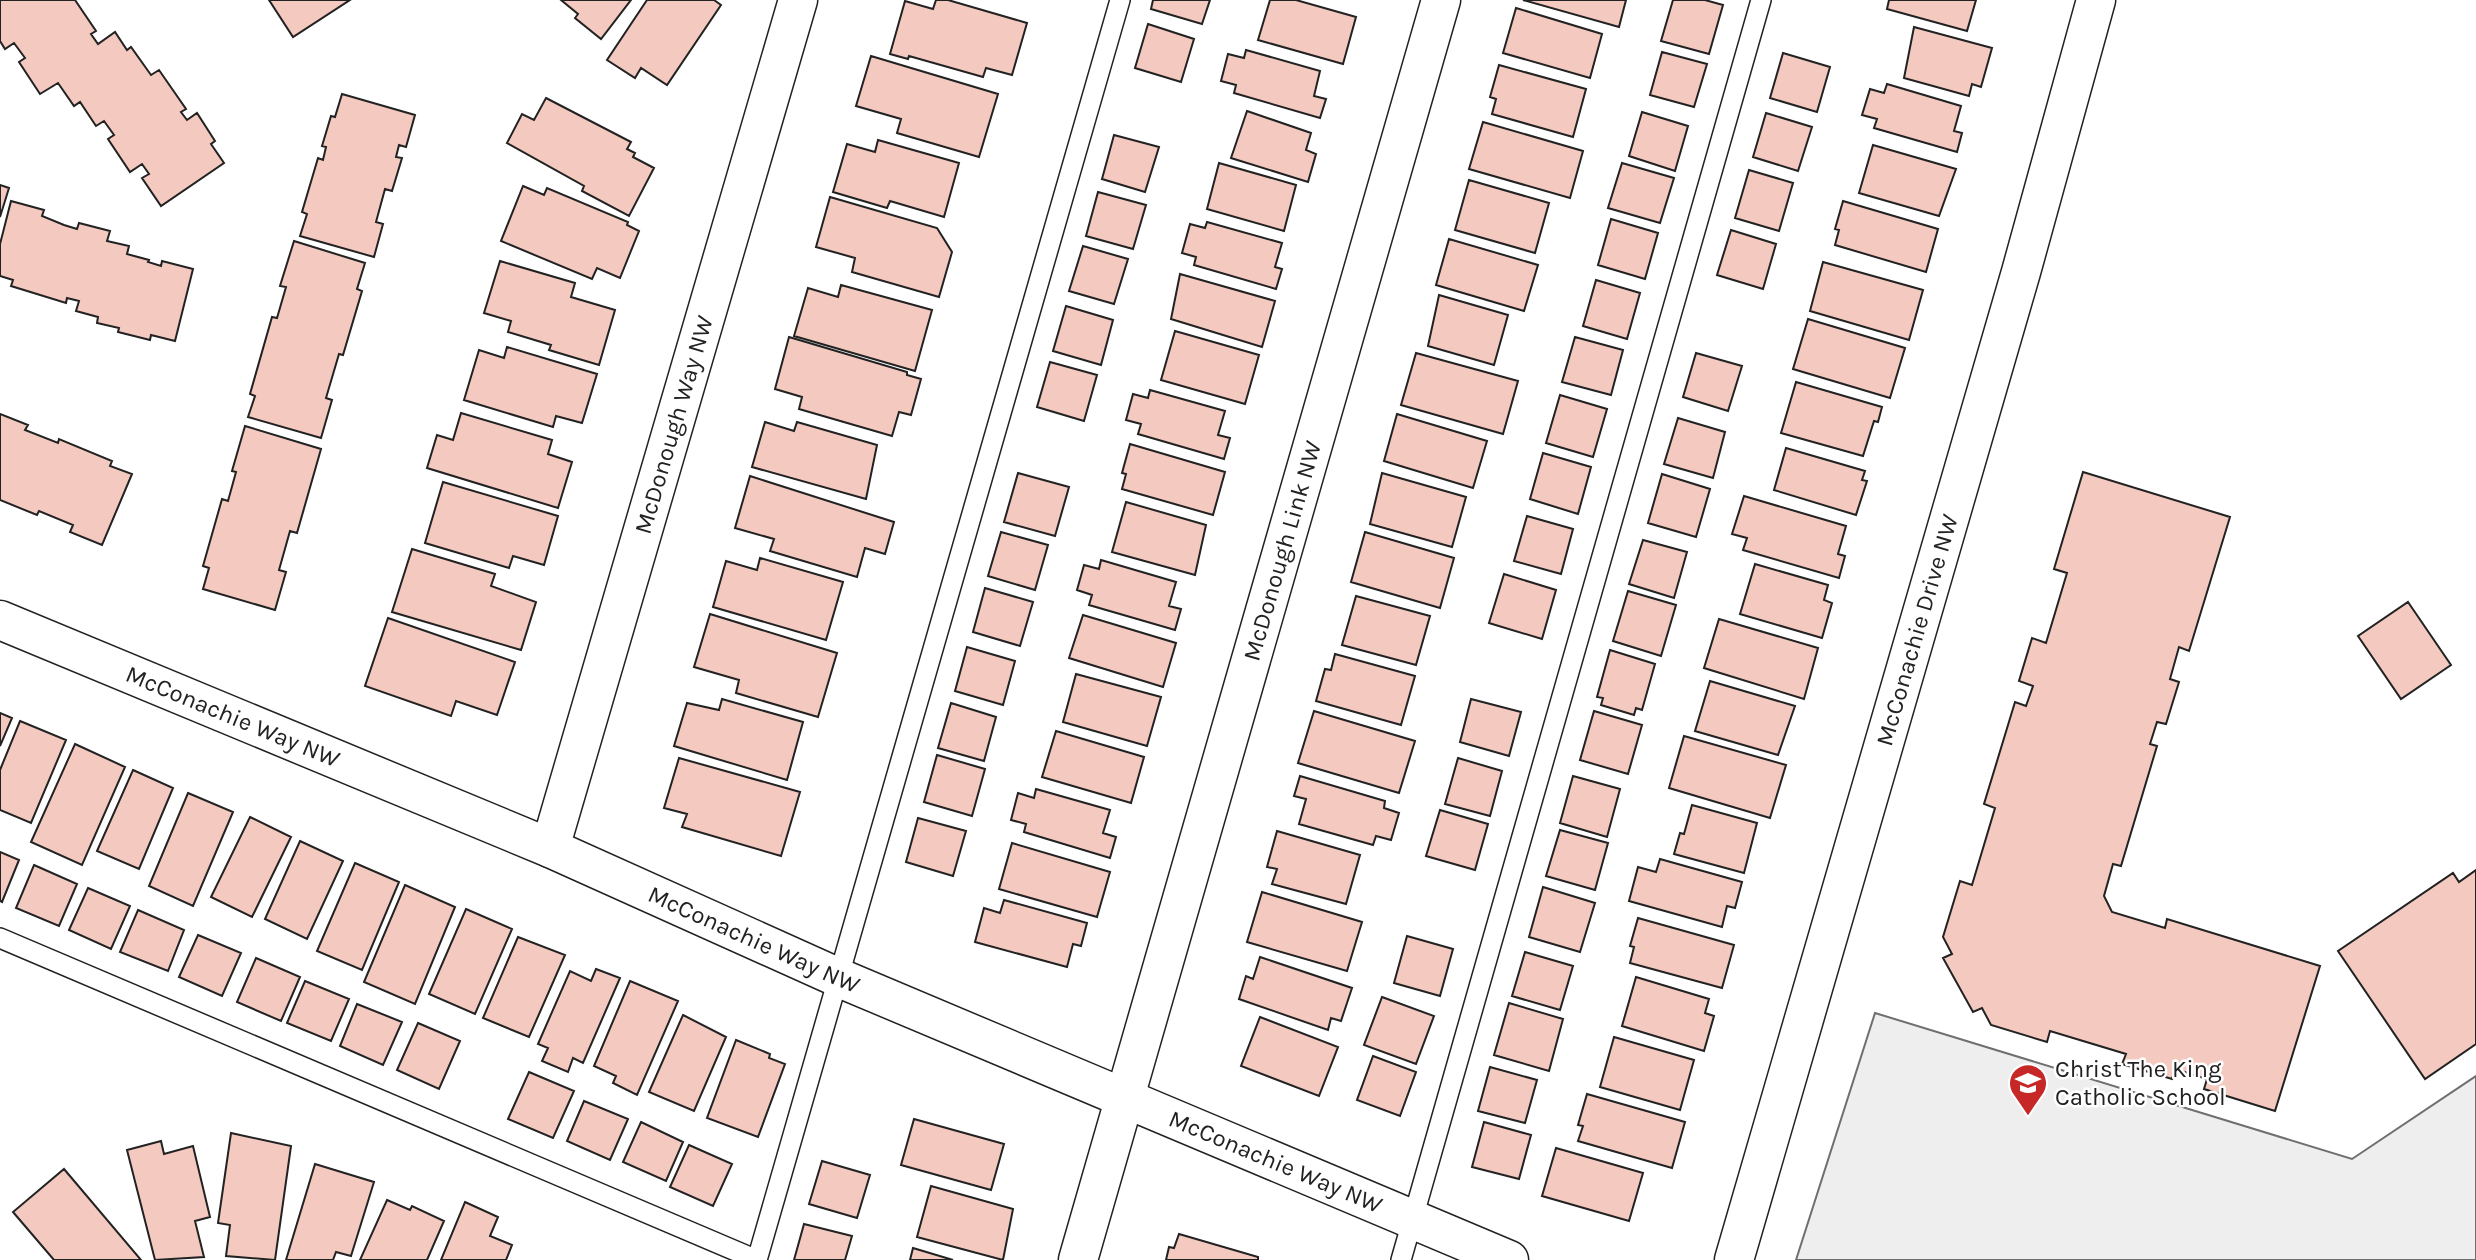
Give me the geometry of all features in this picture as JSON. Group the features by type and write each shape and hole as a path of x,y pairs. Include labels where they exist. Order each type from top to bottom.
{"street":[{"name":"McDonough Way NW","path":"550,848 798,0"},
{"name":"McDonough Link NW","path":"1078,1260 1441,0"},
{"name":"McConachie Drive NW","path":"1734,1260 2035,222 2096,0"},
{"name":"McConachie Way NW","path":"0,620 550,848 837,977 1508,1260"}],"lane":[{"path":"0,938 757,1260 1121,0"},
{"path":"1401,1260 1411,1217 1760,0"}],"shaded area":[{"name":"Christ The King Catholic School","path":"1875,1013 2352,1159 2476,1076 2476,1260 1796,1260"}],"building":[{"path":"0,0 75,0 96,31 91,34 98,44 115,32 127,50 131,47 151,75 159,70 186,109 181,112 187,120 197,113 215,141 211,144 224,163 161,206 142,178 149,174 142,164 130,172 108,139 114,135 104,121 96,126 80,102 74,106 58,83 40,94 19,62 25,58 14,43 5,49 0,41"},
{"path":"269,0 350,0 293,37"},
{"path":"561,0 631,0 601,39 575,18 578,14"},
{"path":"647,0 714,0 721,5 667,85 641,68 635,78 607,60"},
{"path":"936,0 948,0 1027,23 1012,75 986,68 983,77 909,56 908,59 890,54 905,1 933,9"},
{"path":"1153,0 1210,0 1202,24 1151,9"},
{"path":"1270,0 1296,0 1356,17 1343,64 1258,40"},
{"path":"1523,0 1626,0 1619,27"},
{"path":"1673,0 1705,0 1723,5 1709,54 1661,41"},
{"path":"1889,0 1976,0 1967,31 1887,9"},
{"path":"1516,8 1602,34 1590,78 1503,53"},
{"path":"1148,24 1194,39 1181,82 1135,68"},
{"path":"1914,27 1992,48 1981,87 1972,84 1969,96 1904,78"},
{"path":"1246,50 1320,71 1314,96 1326,99 1320,118 1234,93 1236,85 1221,81 1228,54 1244,58"},
{"path":"1662,52 1707,64 1694,107 1650,95"},
{"path":"1783,53 1830,67 1817,112 1770,98"},
{"path":"871,56 998,94 979,157 897,133 901,119 856,106"},
{"path":"1499,65 1586,89 1573,137 1492,114 1496,99 1490,97"},
{"path":"1887,84 1961,106 1954,131 1962,133 1957,152 1874,128 1877,119 1862,115 1870,89 1884,93"},
{"path":"342,94 415,115 406,147 399,145 396,157 402,158 392,191 385,189 376,222 383,224 374,257 300,236 307,214 302,212 318,158 323,160 326,147 322,146 331,116 335,117"},
{"path":"546,98 631,142 627,149 635,153 633,157 654,168 629,216 582,191 584,186 507,143 522,114 534,120"},
{"path":"1247,111 1311,133 1306,150 1316,154 1308,182 1231,158"},
{"path":"1642,112 1688,126 1675,171 1629,156"},
{"path":"1766,113 1812,127 1798,171 1753,157"},
{"path":"1483,122 1583,151 1570,198 1469,169"},
{"path":"1114,135 1159,147 1145,192 1102,179"},
{"path":"878,140 959,163 944,217 890,201 887,208 833,192 847,144 875,152"},
{"path":"1873,145 1956,169 1939,216 1859,193"},
{"path":"1219,163 1296,185 1284,231 1207,209"},
{"path":"1622,163 1674,178 1660,223 1608,208"},
{"path":"1749,170 1793,183 1779,231 1735,218"},
{"path":"1469,180 1549,203 1535,253 1455,230"},
{"path":"0,185 9,188 0,217"},
{"path":"523,186 544,195 547,188 628,222 627,225 639,231 620,278 597,268 592,279 501,241"},
{"path":"1098,192 1146,205 1133,249 1086,236"},
{"path":"830,197 937,228 952,252 939,297 852,272 855,258 816,247"},
{"path":"11,201 44,210 42,216 77,229 79,223 110,231 107,241 129,246 127,254 149,260 148,262 161,266 162,261 193,269 175,341 151,335 150,340 118,332 119,328 97,323 98,317 76,311 79,301 67,298 66,303 11,286 13,280 0,276 0,244"},
{"path":"1843,201 1938,229 1926,272 1835,245 1839,230 1835,229"},
{"path":"1611,219 1658,233 1645,279 1598,265"},
{"path":"1207,222 1282,243 1275,267 1282,269 1276,289 1194,265 1196,257 1182,253 1190,224 1205,228"},
{"path":"1731,230 1776,244 1763,289 1717,275"},
{"path":"1449,239 1538,265 1524,311 1436,285"},
{"path":"294,241 365,263 357,289 362,291 343,355 339,354 326,398 332,400 321,438 248,417 255,396 250,394 272,317 277,318 286,287 280,286"},
{"path":"1083,246 1128,259 1114,304 1069,291"},
{"path":"500,261 575,283 571,297 615,310 599,365 549,350 551,345 508,332 511,321 484,313"},
{"path":"1823,262 1923,290 1909,340 1810,311"},
{"path":"1180,274 1275,301 1262,347 1171,319"},
{"path":"1596,280 1640,293 1627,339 1583,326"},
{"path":"841,285 932,310 915,371 794,336 808,288 838,297"},
{"path":"1439,295 1508,315 1494,365 1428,346"},
{"path":"1066,306 1113,320 1101,365 1053,351"},
{"path":"1808,319 1905,348 1890,398 1793,369"},
{"path":"1175,331 1259,355 1245,404 1161,380"},
{"path":"789,337 907,372 907,375 921,379 911,415 899,412 892,436 799,409 802,397 775,389"},
{"path":"1575,337 1623,350 1611,395 1562,382"},
{"path":"507,347 597,374 582,423 556,416 553,427 464,400 479,350 504,358"},
{"path":"1416,353 1518,381 1503,434 1401,405"},
{"path":"1696,353 1742,366 1728,411 1683,397"},
{"path":"1050,362 1097,375 1084,421 1037,407"},
{"path":"1796,382 1882,407 1878,422 1874,421 1863,456 1781,433"},
{"path":"1150,390 1225,411 1218,435 1230,438 1224,459 1138,434 1141,424 1126,420 1133,394 1148,398"},
{"path":"1560,395 1607,409 1593,457 1546,443"},
{"path":"461,413 552,440 548,454 572,462 558,508 427,468 437,435 453,440"},
{"path":"0,414 28,425 25,430 58,443 59,439 112,461 110,466 132,474 102,545 70,532 73,525 39,511 37,515 0,500"},
{"path":"1397,414 1487,441 1473,488 1384,461"},
{"path":"1678,418 1725,432 1713,478 1664,464"},
{"path":"765,422 794,431 797,422 877,445 866,499 752,467"},
{"path":"245,426 321,449 297,533 290,531 279,570 286,572 275,610 203,589 209,568 203,566 222,499 228,501 236,472 232,471"},
{"path":"1130,444 1225,472 1213,515 1122,489 1126,474 1122,473"},
{"path":"1786,448 1865,471 1862,480 1867,481 1856,515 1774,490"},
{"path":"1543,453 1591,467 1578,514 1530,499"},
{"path":"2083,472 2230,517 2189,651 2179,647 2170,679 2179,682 2166,724 2157,722 2150,744 2157,746 2121,866 2113,864 2104,896 2112,912 2165,928 2167,919 2320,966 2275,1111 2204,1089 2207,1079 2175,1069 2172,1079 2122,1064 2126,1054 2050,1031 2047,1042 1991,1025 1982,1008 1973,1012 1943,958 1952,954 1943,937 1960,881 1972,885 1995,808 1984,804 2015,702 2026,706 2033,686 2019,681 2032,638 2046,643 2067,573 2054,569"},
{"path":"1018,473 1069,487 1055,536 1004,522"},
{"path":"1382,473 1466,497 1452,547 1370,524"},
{"path":"1662,474 1710,489 1696,537 1648,523"},
{"path":"750,476 894,522 885,554 865,548 857,577 770,551 774,539 735,528"},
{"path":"443,482 558,516 544,565 513,556 509,568 425,543"},
{"path":"1744,496 1846,526 1838,554 1845,556 1839,578 1743,550 1747,538 1732,534"},
{"path":"1126,502 1206,525 1195,575 1112,552"},
{"path":"1527,516 1573,529 1561,574 1514,561"},
{"path":"1001,532 1048,545 1035,590 988,576"},
{"path":"1365,532 1454,558 1440,608 1351,582"},
{"path":"1643,540 1687,552 1674,598 1629,584"},
{"path":"412,549 495,574 491,586 536,602 521,650 392,612"},
{"path":"760,558 843,582 826,640 713,607 726,561 757,570"},
{"path":"1101,560 1176,582 1169,606 1181,609 1175,630 1089,605 1092,595 1077,590 1084,565 1099,569"},
{"path":"1755,564 1828,585 1824,600 1832,603 1822,638 1740,614"},
{"path":"1504,574 1556,590 1542,639 1489,623"},
{"path":"985,588 1033,602 1020,646 973,632"},
{"path":"1628,591 1676,605 1661,656 1613,641"},
{"path":"1356,596 1430,616 1416,665 1342,645"},
{"path":"2408,602 2451,665 2401,699 2358,636"},
{"path":"710,614 837,653 818,717 736,693 739,680 694,667"},
{"path":"1083,615 1176,643 1163,687 1069,658"},
{"path":"388,618 515,662 497,715 456,701 451,716 365,686"},
{"path":"1719,619 1818,648 1804,699 1704,668"},
{"path":"967,647 1015,661 1003,705 955,691"},
{"path":"1610,650 1655,664 1642,710 1636,708 1634,715 1601,705 1603,698 1597,697"},
{"path":"1335,654 1415,676 1401,725 1316,701 1325,669 1331,670"},
{"path":"1076,674 1161,697 1147,746 1063,722"},
{"path":"1710,681 1795,706 1778,755 1695,731"},
{"path":"722,699 803,722 787,780 674,746 687,703 719,710"},
{"path":"1471,699 1521,712 1509,756 1460,742"},
{"path":"951,703 996,717 984,761 938,748"},
{"path":"1314,711 1415,741 1399,793 1298,763"},
{"path":"1594,711 1642,725 1628,774 1580,760"},
{"path":"0,713 12,718 0,746"},
{"path":"20,721 66,740 31,823 0,810 0,770"},
{"path":"1056,731 1144,757 1131,803 1042,777"},
{"path":"1684,736 1786,765 1770,818 1669,788"},
{"path":"75,744 125,767 82,865 31,842"},
{"path":"937,755 985,769 972,816 924,802"},
{"path":"679,758 800,792 781,856 682,827 687,814 664,808"},
{"path":"1458,758 1502,771 1490,816 1445,804"},
{"path":"133,770 173,788 139,869 97,851"},
{"path":"1300,776 1385,801 1384,808 1399,813 1391,840 1376,836 1373,845 1299,824 1306,799 1294,796"},
{"path":"1573,776 1620,789 1607,837 1560,823"},
{"path":"1036,789 1110,810 1103,833 1116,837 1110,858 1024,832 1026,824 1011,820 1018,793 1034,798"},
{"path":"188,793 233,812 193,906 149,886"},
{"path":"1692,805 1757,823 1744,873 1674,854 1680,833 1684,834"},
{"path":"1440,810 1488,824 1475,870 1426,856"},
{"path":"250,817 291,837 252,917 211,897"},
{"path":"918,818 966,831 953,876 906,862"},
{"path":"1560,830 1608,843 1595,890 1546,876"},
{"path":"1277,831 1360,855 1346,904 1272,884 1277,869 1267,867"},
{"path":"300,841 343,861 307,939 265,919"},
{"path":"1012,843 1110,872 1097,917 999,889"},
{"path":"0,852 19,860 2,902 0,901"},
{"path":"1660,859 1742,882 1735,908 1727,906 1722,927 1629,901 1638,867 1656,872"},
{"path":"355,863 399,882 362,970 317,951"},
{"path":"34,865 77,884 59,926 16,908"},
{"path":"2476,870 2476,1044 2425,1079 2338,951 2453,873 2459,882"},
{"path":"405,885 455,907 415,1004 364,982"},
{"path":"1543,887 1595,903 1580,952 1529,937"},
{"path":"88,888 130,906 111,949 69,930"},
{"path":"1262,892 1362,922 1347,971 1247,942"},
{"path":"1004,900 1087,923 1081,946 1073,944 1067,967 975,942 984,908 1000,913"},
{"path":"466,909 512,929 475,1014 429,994"},
{"path":"138,910 184,930 168,971 120,952"},
{"path":"1638,918 1734,945 1722,988 1630,963 1634,947 1630,946"},
{"path":"198,935 241,953 222,996 179,977"},
{"path":"1407,936 1453,949 1440,996 1394,983"},
{"path":"518,937 565,955 529,1037 483,1018"},
{"path":"1525,952 1573,966 1560,1010 1512,996"},
{"path":"1260,957 1352,988 1341,1021 1331,1018 1328,1030 1239,999 1246,976 1253,979"},
{"path":"256,958 300,977 281,1021 237,1002"},
{"path":"596,969 620,978 583,1063 573,1058 568,1072 542,1061 548,1048 538,1044 570,971 591,981"},
{"path":"1636,977 1709,999 1705,1013 1714,1016 1704,1051 1622,1026"},
{"path":"305,981 349,999 331,1041 287,1023"},
{"path":"630,981 678,1001 637,1095 613,1083 616,1076 594,1066"},
{"path":"1382,997 1434,1016 1416,1064 1364,1045"},
{"path":"1509,1003 1563,1019 1549,1071 1494,1055"},
{"path":"357,1004 402,1022 383,1065 340,1046"},
{"path":"683,1015 726,1037 694,1111 649,1092"},
{"path":"1260,1017 1338,1047 1319,1096 1241,1066"},
{"path":"418,1023 460,1041 439,1089 397,1070"},
{"path":"1614,1037 1694,1060 1680,1110 1600,1087"},
{"path":"736,1040 770,1054 769,1058 785,1064 758,1137 707,1118"},
{"path":"1373,1056 1416,1072 1400,1116 1357,1100"},
{"path":"1490,1067 1537,1080 1525,1123 1478,1111"},
{"path":"529,1072 574,1091 553,1138 508,1119"},
{"path":"1587,1094 1685,1122 1672,1168 1578,1141 1583,1126 1578,1125"},
{"path":"584,1101 628,1119 610,1160 567,1141"},
{"path":"914,1119 1004,1144 991,1190 901,1165"},
{"path":"641,1122 683,1142 666,1181 623,1162"},
{"path":"1484,1122 1531,1135 1519,1179 1472,1167"},
{"path":"231,1133 291,1146 275,1260 226,1256 230,1225 218,1223"},
{"path":"161,1141 164,1154 193,1146 210,1217 195,1221 204,1257 155,1260 127,1150"},
{"path":"689,1145 732,1164 713,1206 670,1187"},
{"path":"1556,1148 1643,1173 1629,1221 1542,1196"},
{"path":"822,1161 870,1175 857,1218 809,1204"},
{"path":"315,1164 374,1182 351,1256 336,1252 333,1260 286,1260"},
{"path":"64,1169 141,1260 54,1260 13,1212"},
{"path":"931,1186 1013,1209 1003,1260 917,1237"},
{"path":"387,1200 410,1210 412,1206 444,1221 427,1260 360,1260"},
{"path":"465,1202 498,1217 490,1236 512,1245 506,1260 441,1260"},
{"path":"804,1224 852,1236 845,1260 794,1260"},
{"path":"1179,1234 1258,1257 1258,1260 1166,1260 1169,1247 1174,1248"},
{"path":"913,1248 953,1260 910,1260"}],"place":[{"name":"Christ The King Catholic School","path":"2028,1117"}]}
